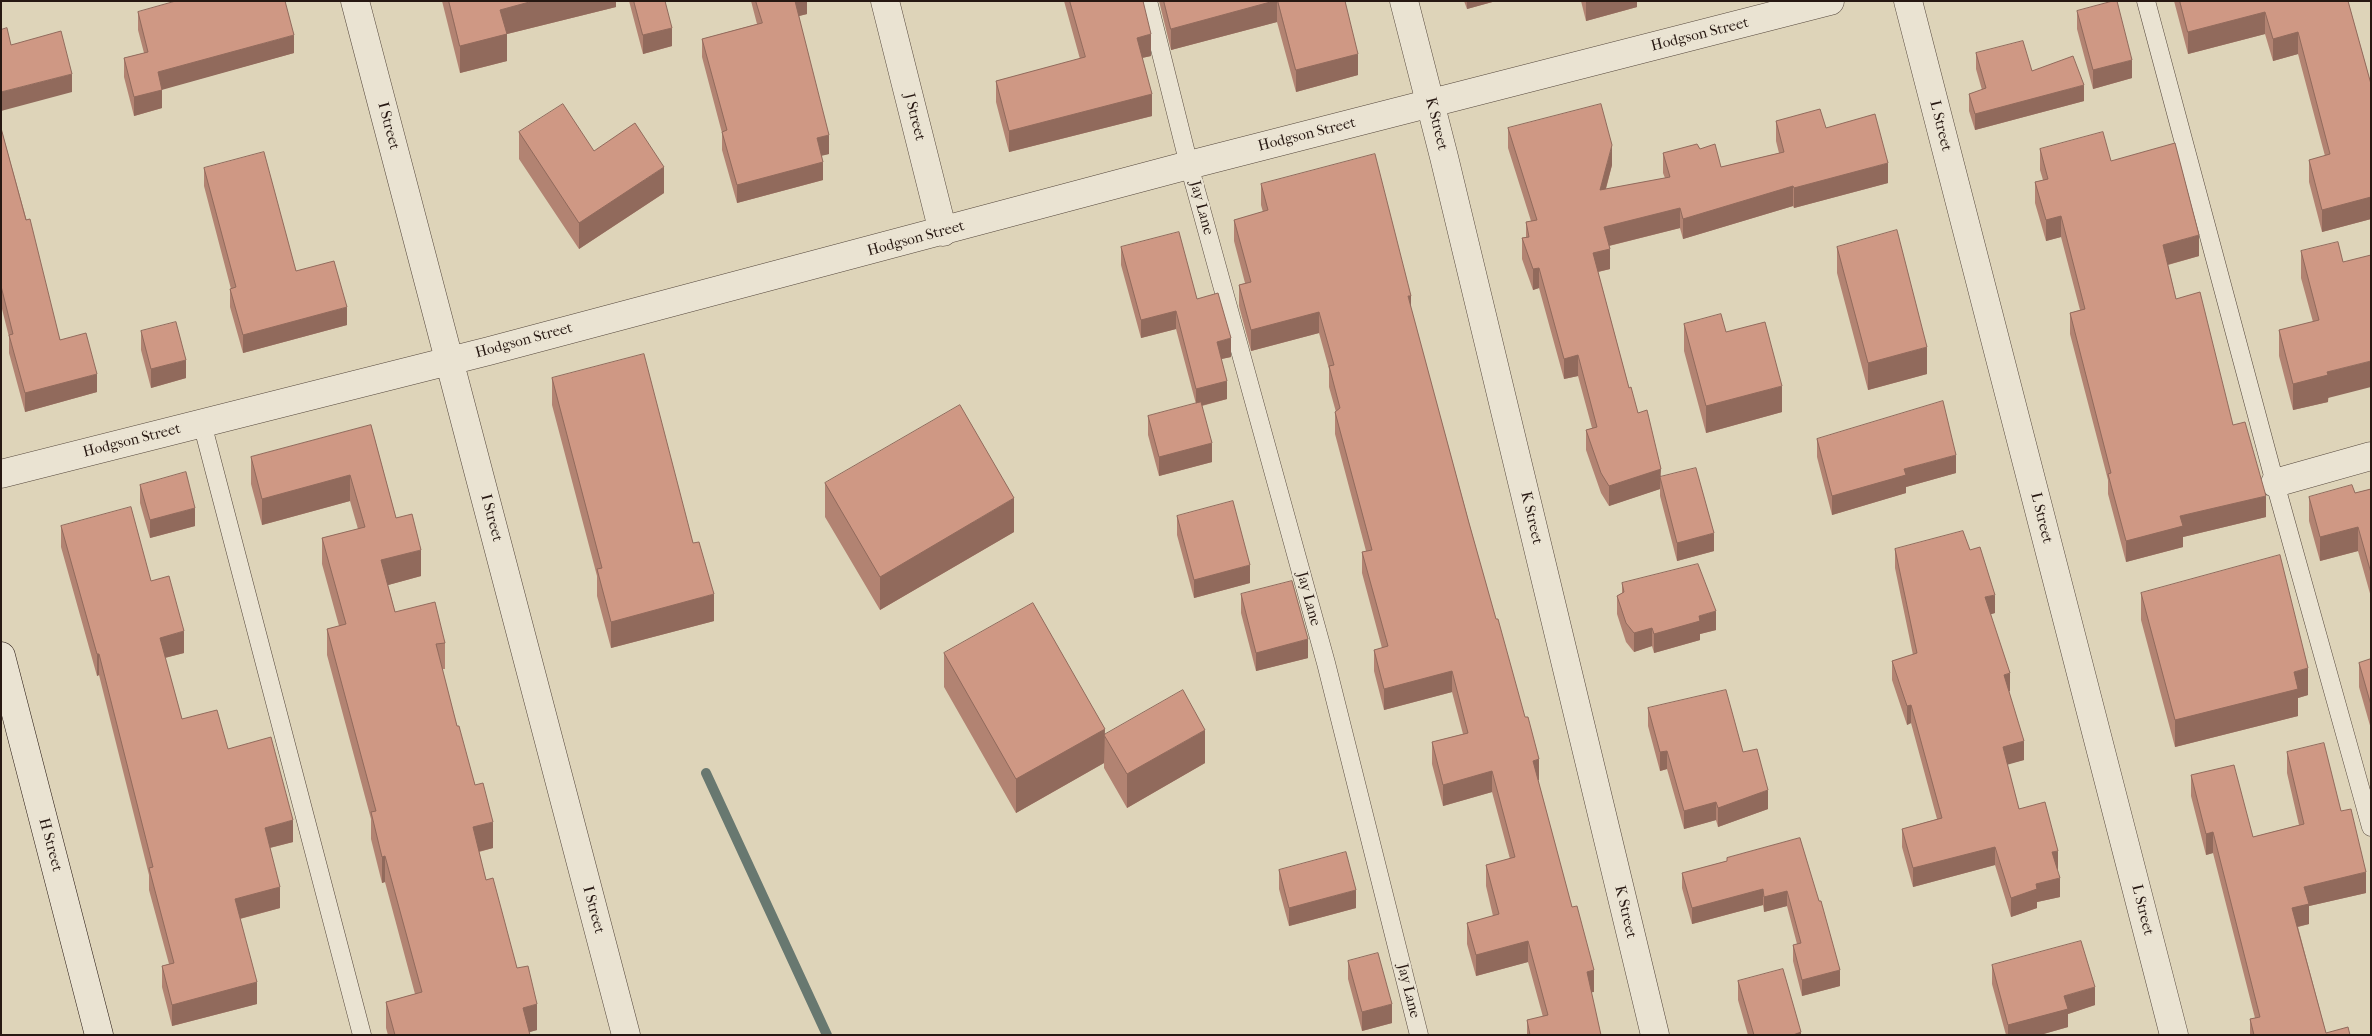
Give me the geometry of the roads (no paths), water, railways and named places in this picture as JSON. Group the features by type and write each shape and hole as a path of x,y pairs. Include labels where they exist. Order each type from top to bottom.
{"street":[{"name":"I Street","path":"355,1 626,1035"},
{"name":"J Street","path":"885,1 943,232"},
{"name":"K Street","path":"1404,1 1431,104 1655,1035"},
{"name":"Hodgson Street","path":"1,474 450,360 943,232 1189,165 1830,1"},
{"name":"L Street","path":"1908,1 2174,1035"},
{"path":"2275,483 2371,456"},
{"name":"H Street","path":"1,656 100,1035"}],"lane":[{"name":"Jay Lane","path":"1148,1 1189,165 1326,664 1419,1035"},
{"path":"2146,1 2275,483 2371,827"},
{"path":"202,423 362,1035"}],"waterway":[{"path":"706,773 827,1035"}]}
